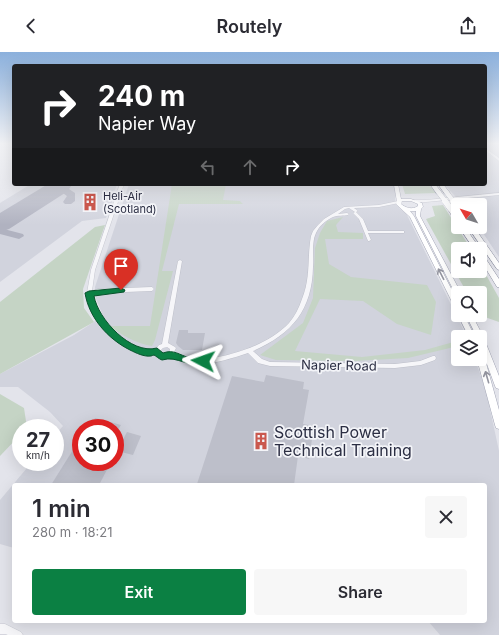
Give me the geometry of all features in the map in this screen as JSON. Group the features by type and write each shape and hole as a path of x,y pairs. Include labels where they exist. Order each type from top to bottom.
{"highway":[{"path":"434,186 451,210"},
{"path":"442,186 451,198"},
{"path":"476,234 499,268"},
{"path":"487,265 499,285"}],"main road":[{"path":"397,186 399,202 412,216 451,294"},
{"path":"398,191 420,203 418,216 454,286"},
{"path":"399,202 413,200"},
{"path":"404,208 420,208"},
{"path":"472,322 482,341 499,386"},
{"path":"483,366 499,425"}],"street":[{"path":"121,186 93,270 89,293 91,305 102,323 114,335 132,348 151,353 157,351 165,345 173,348 171,354"},
{"path":"413,200 426,201 499,194"},
{"path":"420,208 432,203 499,197"},
{"path":"157,351 158,354 162,356 171,354 191,362 215,360 249,350 267,342 283,331 296,317 307,291 311,268 310,250 312,237 321,223 342,210 344,207 379,206 399,202"},
{"path":"379,206 404,208"},
{"path":"350,207 360,219 369,240"},
{"path":"328,218 349,214 365,207"},
{"path":"342,210 360,219"},
{"path":"366,232 403,232"},
{"path":"165,345 180,261"},
{"path":"89,293 98,291 152,289"},
{"name":"Napier Road","path":"249,350 260,361 270,364 395,366 421,363 433,358"},
{"path":"0,629 5,629 18,635"}],"shaded area":[{"path":"487,170 499,170 499,257 484,234 487,234 487,198 457,198 446,186 487,186"},
{"path":"28,186 116,186 115,190 97,196 116,192 106,218 82,221 0,282 0,203"},
{"path":"128,186 394,186 396,191 395,200 400,209 406,213 451,304 451,322 460,322 464,330 451,330 451,366 477,366 486,391 499,451 499,635 440,635 430,623 487,623 487,483 14,483 24,471 64,471 64,419 56,419 50,412 18,387 0,387 0,374 74,335 103,316 96,299 95,287"},
{"path":"12,486 12,547 0,544 0,500"}],"green space":[{"path":"172,186 226,186 223,200 240,201 243,204 179,204 162,271 173,271 155,340 152,346 129,338 109,326 150,326"},
{"path":"403,186 430,186 436,193 405,194"},
{"path":"443,205 451,218 451,234 461,234 467,242 451,242 451,264 426,219 435,216 432,206"},
{"path":"343,217 336,225 338,232 363,233 363,239 325,239 329,264 351,277 427,285 436,302 431,335 397,324 363,301 320,299 295,351 362,357 425,350 451,343 451,348 408,358 355,361 276,360 260,355 303,323 313,298 315,248 320,233 327,221"},
{"path":"105,225 83,289 84,308 94,322 0,374 0,302 95,227"},
{"path":"487,277 499,298 499,322 487,318 487,286 463,286 459,278 487,278"},
{"path":"0,394 24,408 26,419 12,419 12,443 0,456"}],"building":[{"path":"179,330 188,330 188,333 205,333 202,350 183,350 178,346 176,343"},
{"name":"Scottish Power Technical Training","path":"266,375 304,382 303,389 309,390 303,424 314,426 309,459 298,456 294,483 197,483 232,376 264,382"},
{"path":"127,432 141,436 133,455 124,453 124,438"},
{"path":"72,451 72,471 106,471 100,483 52,483 60,471 64,471 64,464"}],"taxiway":[{"path":"56,188 63,189 72,195 72,199 68,202"},
{"path":"0,231 19,236"}],"runway":[{"path":"0,224 60,186"}],"place":[{"name":"Heli-Air (Scotland)","path":"90,202"},
{"name":"Scottish Power Technical Training","path":"261,441"}],"route":[{"path":"121,290 89,293 91,305 96,314 102,323 114,335 132,348 141,351 151,353 157,351 160,356 167,356 171,354 191,362 203,361"}]}
